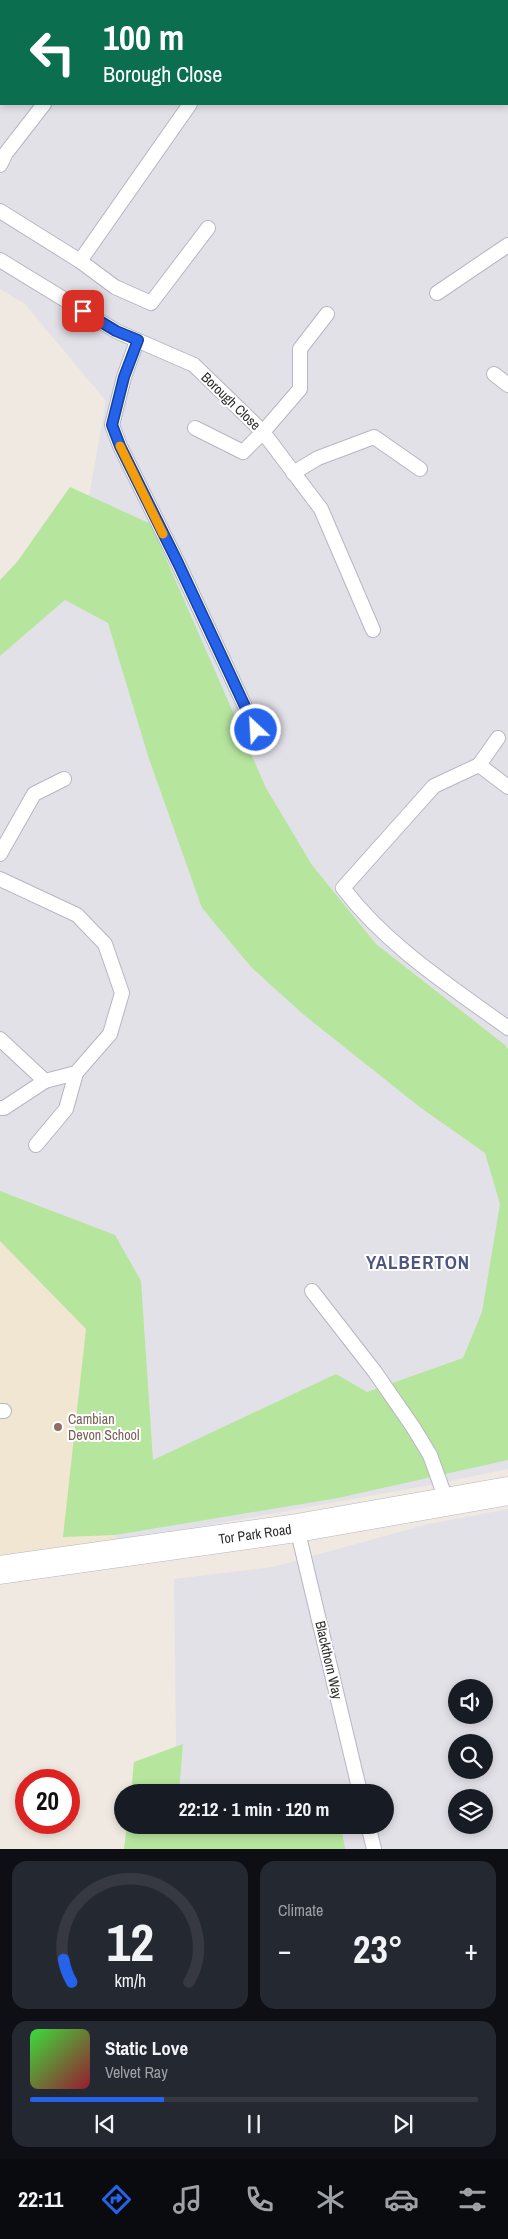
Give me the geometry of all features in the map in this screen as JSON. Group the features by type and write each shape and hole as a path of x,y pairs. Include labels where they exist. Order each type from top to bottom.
{"street":[{"name":"Tor Park Road","path":"0,1570 297,1528 508,1491"}],"lane":[{"path":"0,165 6,153 43,105"},
{"path":"80,261 189,105"},
{"path":"0,211 80,261 116,287 151,303 208,228"},
{"path":"437,293 508,245"},
{"name":"Borough Close","path":"0,260 116,331 194,365 263,432 321,509 373,630"},
{"path":"195,428 243,452 300,389 300,349 327,314"},
{"path":"138,340 124,377 112,425 120,446 178,563 256,730"},
{"path":"494,374 508,385"},
{"path":"293,473 318,458 374,437 420,469"},
{"path":"498,738 479,764 434,786 344,888 362,912 383,934 508,1028"},
{"path":"479,764 508,787"},
{"path":"0,854 34,794 64,779"},
{"path":"0,879 77,915 106,944 122,993 110,1034 76,1073 66,1109 36,1145"},
{"path":"0,1039 45,1081"},
{"path":"0,1108 4,1108 45,1081 76,1073"},
{"path":"312,1291 375,1372 413,1427 430,1456 447,1502"},
{"name":"Blackthorn Way","path":"297,1528 358,1784"},
{"path":"370,1834 374,1849"}],"shaded area":[{"path":"0,105 508,105 508,1469 116,1542 114,1312 0,1203 0,656 65,600 90,491 106,401 25,304 0,289"},
{"name":"Cambian Devon School","path":"0,1203 114,1312 116,1542 0,1557"},
{"path":"508,1509 508,1849 339,1849 336,1834 394,1834 394,1784 173,1784 176,1742 174,1579 273,1567 428,1524"}],"green space":[{"path":"70,487 151,524 266,788 312,865 376,944 508,1049 508,1460 338,1498 115,1535 63,1537 86,1329 0,1241 0,1191 115,1235 141,1281 153,1460 336,1374 367,1392 463,1358 482,1312 500,1204 485,1153 421,1108 304,1015 251,967 202,908 149,759 108,623 65,600 0,656 0,580 17,562"},
{"path":"183,1744 180,1784 132,1784 134,1762"},
{"path":"126,1834 342,1834 345,1849 124,1849"}],"slow traffic":[{"path":"120,446 163,534"}],"place":[{"name":"Cambian Devon School","path":"58,1427"}],"district":[{"name":"YALBERTON","path":"418,1262"}],"route":[{"path":"83,311 116,331 138,340 124,377 112,425 120,446 178,563 256,730"}]}
